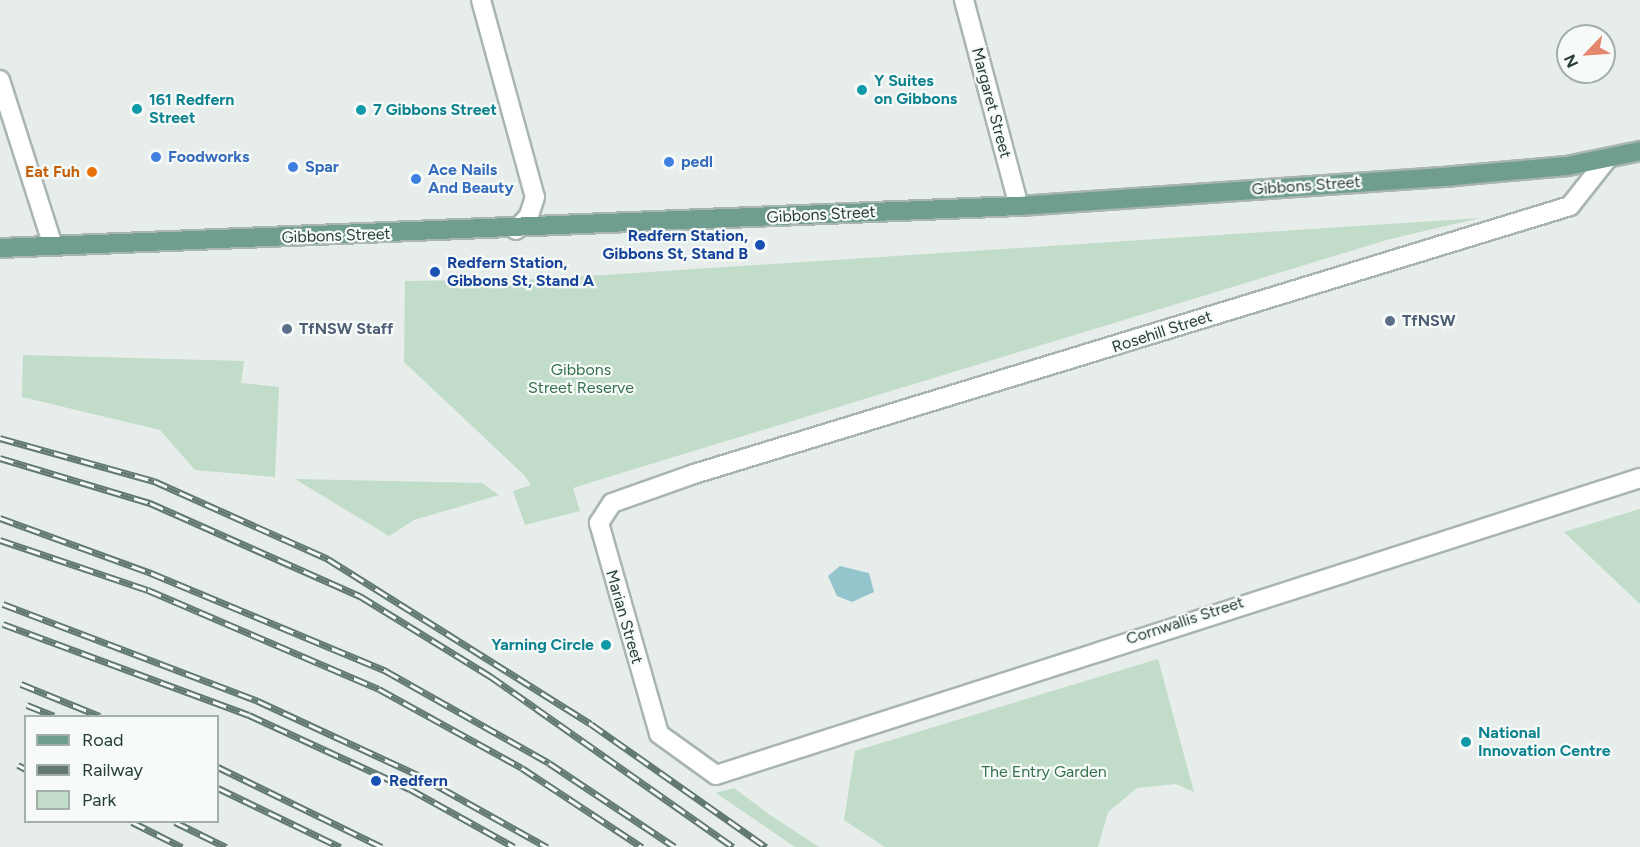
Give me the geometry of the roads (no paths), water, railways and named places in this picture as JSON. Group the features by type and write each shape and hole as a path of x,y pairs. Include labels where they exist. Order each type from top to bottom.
{"main road":[{"name":"Gibbons Street","path":"0,248 516,230 1019,206 1454,176 1608,158 1640,151"}],"street":[{"path":"481,0 535,197 529,216 516,230"},
{"name":"Margaret Street","path":"964,0 1019,206"},
{"path":"0,80 53,246"},
{"name":"Rosehill Street","path":"694,474 1570,206 1608,158"},
{"name":"Marian Street","path":"694,474 612,502 602,512 600,530 659,734 716,775 732,770"},
{"name":"Cornwallis Street","path":"732,770 1640,478"}],"water":[{"path":"840,566 869,573 874,592 852,602 837,596 828,576"}],"railway":[{"path":"0,438 154,481 328,559 591,724 766,847"},
{"path":"0,458 150,503 360,596 490,676 733,847"},
{"path":"0,518 151,573 386,671 549,763 675,847"},
{"path":"0,540 148,590 379,689 522,768 642,847"},
{"path":"3,604 258,701 418,775 547,847"},
{"path":"3,624 249,715 410,789 514,847"},
{"path":"21,684 98,715"},
{"path":"27,705 52,715"},
{"path":"18,765 24,768"},
{"path":"219,767 382,847"},
{"path":"219,788 340,847"},
{"path":"134,823 182,847"},
{"path":"177,823 226,847"}],"place":[{"name":"Y Suites on Gibbons","path":"862,90"},
{"name":"161 Redfern Street","path":"137,109"},
{"name":"7 Gibbons Street","path":"361,110"},
{"name":"Foodworks","path":"156,157"},
{"name":"pedl","path":"669,162"},
{"name":"Spar","path":"293,167"},
{"name":"Eat Fuh","path":"92,172"},
{"name":"Ace Nails And Beauty","path":"416,179"},
{"name":"Redfern Station, Gibbons St, Stand B","path":"760,245"},
{"name":"Redfern Station, Gibbons St, Stand A","path":"435,272"},
{"name":"TfNSW","path":"1390,321"},
{"name":"TfNSW Staff","path":"287,329"},
{"name":"Yarning Circle","path":"606,645"},
{"name":"National Innovation Centre","path":"1466,742"},
{"name":"Redfern","path":"376,781"}],"park label":[{"name":"Gibbons Street Reserve","path":"581,379"},
{"name":"The Entry Garden","path":"1044,772"}]}
